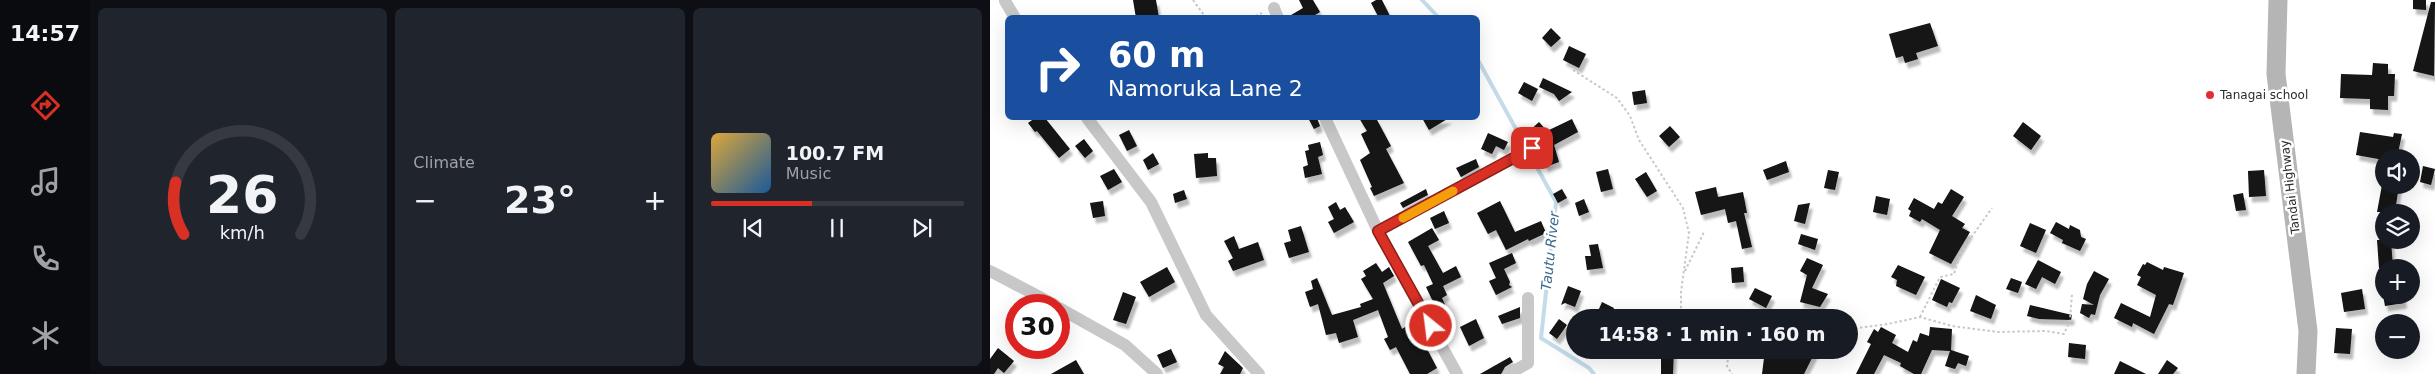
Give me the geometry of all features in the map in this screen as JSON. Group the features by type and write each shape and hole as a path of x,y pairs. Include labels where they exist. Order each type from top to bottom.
{"main road":[{"name":"Tandai Highway","path":"2278,0 2276,74 2308,331 2306,374"}],"street":[{"path":"1005,1 1013,15"},
{"path":"1089,120 1151,202 1206,315 1259,374"},
{"path":"1326,120 1378,231 1457,374"},
{"path":"1378,231 1532,148"},
{"path":"990,271 1034,294"},
{"path":"1509,374 1528,363 1528,298"},
{"path":"1070,314 1125,345 1157,374"}],"path":[{"path":"1193,0 1204,15"},
{"path":"1573,70 1617,98 1630,116 1639,140 1683,208 1689,233 1681,292 1681,309"},
{"path":"1920,316 1940,277 1954,274 1961,252 1992,208"},
{"path":"1684,273 1704,232"},
{"path":"1858,328 1888,324 1920,316 1952,326 1998,332 2046,331 2064,334 2070,320 2072,294"},
{"path":"1728,359 1727,366 1732,374"}],"building":[{"path":"1133,0 1156,0 1158,15 1136,15"},
{"path":"1299,0 1313,0 1320,12 1315,15 1291,15 1303,8"},
{"path":"1376,0 1382,0 1390,15 1377,15 1371,3"},
{"path":"2413,0 2426,0 2426,10 2413,9"},
{"path":"2431,2 2435,2 2434,76 2413,71"},
{"path":"1930,23 1938,46 1916,53 1918,59 1905,63 1903,56 1896,58 1889,34"},
{"path":"1551,28 1561,38 1551,47 1542,38"},
{"path":"1569,46 1586,54 1579,68 1563,60"},
{"path":"2373,63 2388,64 2388,74 2395,74 2394,96 2388,96 2388,110 2370,109 2370,99 2340,98 2341,74 2372,75"},
{"path":"1543,78 1572,92 1559,101 1554,94 1539,87"},
{"path":"1524,82 1538,89 1532,101 1518,93"},
{"path":"1645,90 1647,103 1634,105 1632,92"},
{"path":"1572,119 1578,132 1554,145 1559,162 1545,167 1539,145 1527,133 1539,122 1547,131"},
{"path":"1032,120 1047,120 1070,149 1059,158 1028,123"},
{"path":"1309,120 1318,120 1320,126 1314,129"},
{"path":"1360,120 1377,120 1391,146 1386,149 1404,183 1374,196 1360,160 1370,153 1361,134 1367,131"},
{"path":"1423,120 1446,120 1429,130"},
{"path":"2023,122 2041,136 2031,150 2013,136"},
{"path":"1670,126 1680,137 1669,147 1659,136"},
{"path":"1129,130 1137,146 1127,151 1119,135"},
{"path":"2360,132 2393,137 2394,133 2402,134 2399,149 2375,149 2375,158 2356,155"},
{"path":"1488,133 1508,142 1504,150 1496,146 1492,154 1481,149"},
{"path":"1084,139 1093,151 1085,158 1075,146"},
{"path":"1320,142 1323,155 1318,157 1322,174 1305,178 1303,167 1308,165 1305,151 1309,150 1308,145"},
{"path":"1153,153 1159,164 1148,170 1143,160"},
{"path":"1208,153 1208,158 1216,158 1217,176 1196,178 1194,154"},
{"path":"1476,159 1479,167 1461,177 1456,168"},
{"path":"1786,161 1789,172 1767,180 1763,170"},
{"path":"2423,166 2435,169 2431,185 2420,182"},
{"path":"1114,169 1122,182 1108,190 1100,176"},
{"path":"1608,169 1613,189 1601,192 1596,172"},
{"path":"1828,170 1839,172 1835,190 1824,188"},
{"path":"2264,170 2266,196 2249,197 2248,171"},
{"path":"1646,172 1657,191 1647,197 1635,179"},
{"path":"1716,187 1718,197 1743,192 1747,213 1744,213 1752,247 1742,249 1736,221 1728,223 1725,209 1701,215 1695,192"},
{"path":"1426,189 1428,195 1403,208 1400,203"},
{"path":"1562,189 1567,198 1558,203 1553,194"},
{"path":"1951,189 1964,197 1952,216 1965,224 1962,228 1970,232 1951,264 1929,253 1940,230 1922,219 1920,222 1909,216 1911,211 1908,209 1914,198 1934,209 1938,202 1942,204"},
{"path":"1184,190 1187,199 1175,203 1173,194"},
{"path":"2243,193 2246,210 2236,211 2233,195"},
{"path":"2380,194 2398,194 2396,204 2378,204"},
{"path":"1876,196 1890,199 1887,215 1873,212"},
{"path":"1584,199 1589,212 1579,216 1575,203"},
{"path":"1103,201 1105,216 1093,218 1090,203"},
{"path":"1500,201 1515,232 1541,221 1546,233 1529,241 1528,239 1506,250 1496,230 1488,234 1477,213"},
{"path":"1336,202 1340,210 1345,207 1354,222 1334,233 1328,222 1334,219 1328,207"},
{"path":"1810,203 1805,224 1794,221 1798,205"},
{"path":"1444,211 1449,223 1435,229 1430,218"},
{"path":"2056,222 2069,229 2070,225 2080,230 2081,237 2086,239 2080,251 2062,243 2063,240 2050,233"},
{"path":"2030,223 2046,230 2036,253 2020,246"},
{"path":"1301,226 1309,252 1289,258 1284,243 1291,241 1288,230"},
{"path":"1432,228 1439,240 1428,246 1443,273 1456,266 1461,277 1443,286 1447,295 1442,298 1446,307 1437,310 1426,287 1433,284 1424,265 1421,266 1408,242"},
{"path":"1801,234 1818,239 1815,250 1798,244"},
{"path":"1234,236 1239,249 1258,242 1264,260 1233,271 1228,261 1233,258 1224,241"},
{"path":"1598,244 1603,268 1587,270 1585,256 1591,256 1589,245"},
{"path":"2378,249 2392,249 2392,259 2378,259"},
{"path":"1512,253 1516,263 1504,269 1510,282 1509,285 1512,287 1496,295 1489,281 1496,278 1489,263"},
{"path":"1807,258 1823,265 1812,288 1828,294 1820,307 1800,302 1807,275 1800,271"},
{"path":"2038,260 2061,272 2055,284 2042,277 2036,289 2025,284"},
{"path":"2147,262 2163,270 2164,267 2184,273 2173,305 2169,304 2154,334 2133,323 2132,327 2114,318 2121,303 2150,317 2156,295 2137,285 2141,277 2137,275 2143,264 2145,265"},
{"path":"1376,263 1382,272 1389,267 1394,276 1383,283 1402,329 1413,322 1437,368 1427,374 1410,374 1396,347 1390,350 1384,339 1388,337 1378,310 1353,320 1358,337 1339,343 1336,333 1326,335 1318,304 1310,307 1305,292 1313,289 1311,281 1317,278 1332,315 1361,307 1360,304 1373,299 1361,279 1366,276 1363,271"},
{"path":"1898,265 1925,277 1916,295 1896,286 1897,280 1891,277"},
{"path":"1167,267 1175,282 1149,297 1140,282"},
{"path":"1743,267 1744,282 1732,283 1731,268"},
{"path":"2094,271 2109,279 2100,295 2095,315 2091,314 2089,318 2080,313 2082,304 2094,305 2083,299 2087,284"},
{"path":"2011,278 2022,282 2018,293 2006,289"},
{"path":"1941,279 1960,288 1952,303 1949,302 1947,307 1932,300"},
{"path":"1568,286 1581,291 1575,307 1565,303 1561,305"},
{"path":"1755,288 1772,296 1766,308 1749,299"},
{"path":"2362,289 2365,309 2344,312 2341,293"},
{"path":"1123,292 1136,297 1126,324 1113,320"},
{"path":"1976,295 1996,305 1991,319 1970,311"},
{"path":"1602,302 1614,308 1614,309 1599,309"},
{"path":"2030,305 2072,315 2071,320 2039,319 2027,316"},
{"path":"1520,307 1520,318 1502,324 1498,316"},
{"path":"1476,319 1484,338 1469,346 1460,327"},
{"path":"1559,319 1566,324 1557,339 1549,333"},
{"path":"1881,327 1896,335 1892,343 1908,352 1913,340 1917,342 1920,333 1929,336 1930,327 1952,329 1951,350 1969,356 1966,366 1958,363 1955,369 1945,366 1950,351 1932,350 1921,374 1914,374 1900,366 1901,363 1884,355 1874,374 1856,374 1871,344 1867,342 1874,329 1878,332"},
{"path":"2336,328 2352,329 2350,354 2334,353"},
{"path":"2069,343 2086,345 2085,359 2068,357"},
{"path":"998,348 1005,354 1005,359 1014,361 1004,373 998,368 994,374 990,374 990,359"},
{"path":"1171,349 1177,362 1163,368 1157,355"},
{"path":"1225,351 1243,368 1240,374 1220,374 1224,367 1218,364"},
{"path":"1510,357 1513,362 1505,367 1501,374 1480,374"},
{"path":"1661,359 1674,359 1673,374 1661,374"},
{"path":"1764,359 1812,359 1804,374 1762,374"},
{"path":"1076,360 1084,374 1051,374"},
{"path":"2167,360 2178,368 2173,374 2158,374"},
{"path":"2120,361 2146,374 2114,374"}],"waterway":[{"name":"Tautu River","path":"1422,0 1436,15"},
{"name":"Tautu River","path":"1480,64 1556,202 1541,338 1589,368 1594,374"}],"slow traffic":[{"path":"1403,218 1453,191"}],"place":[{"name":"Tanagai school","path":"2210,95"}],"route":[{"path":"1431,326 1378,231 1532,148"}]}
